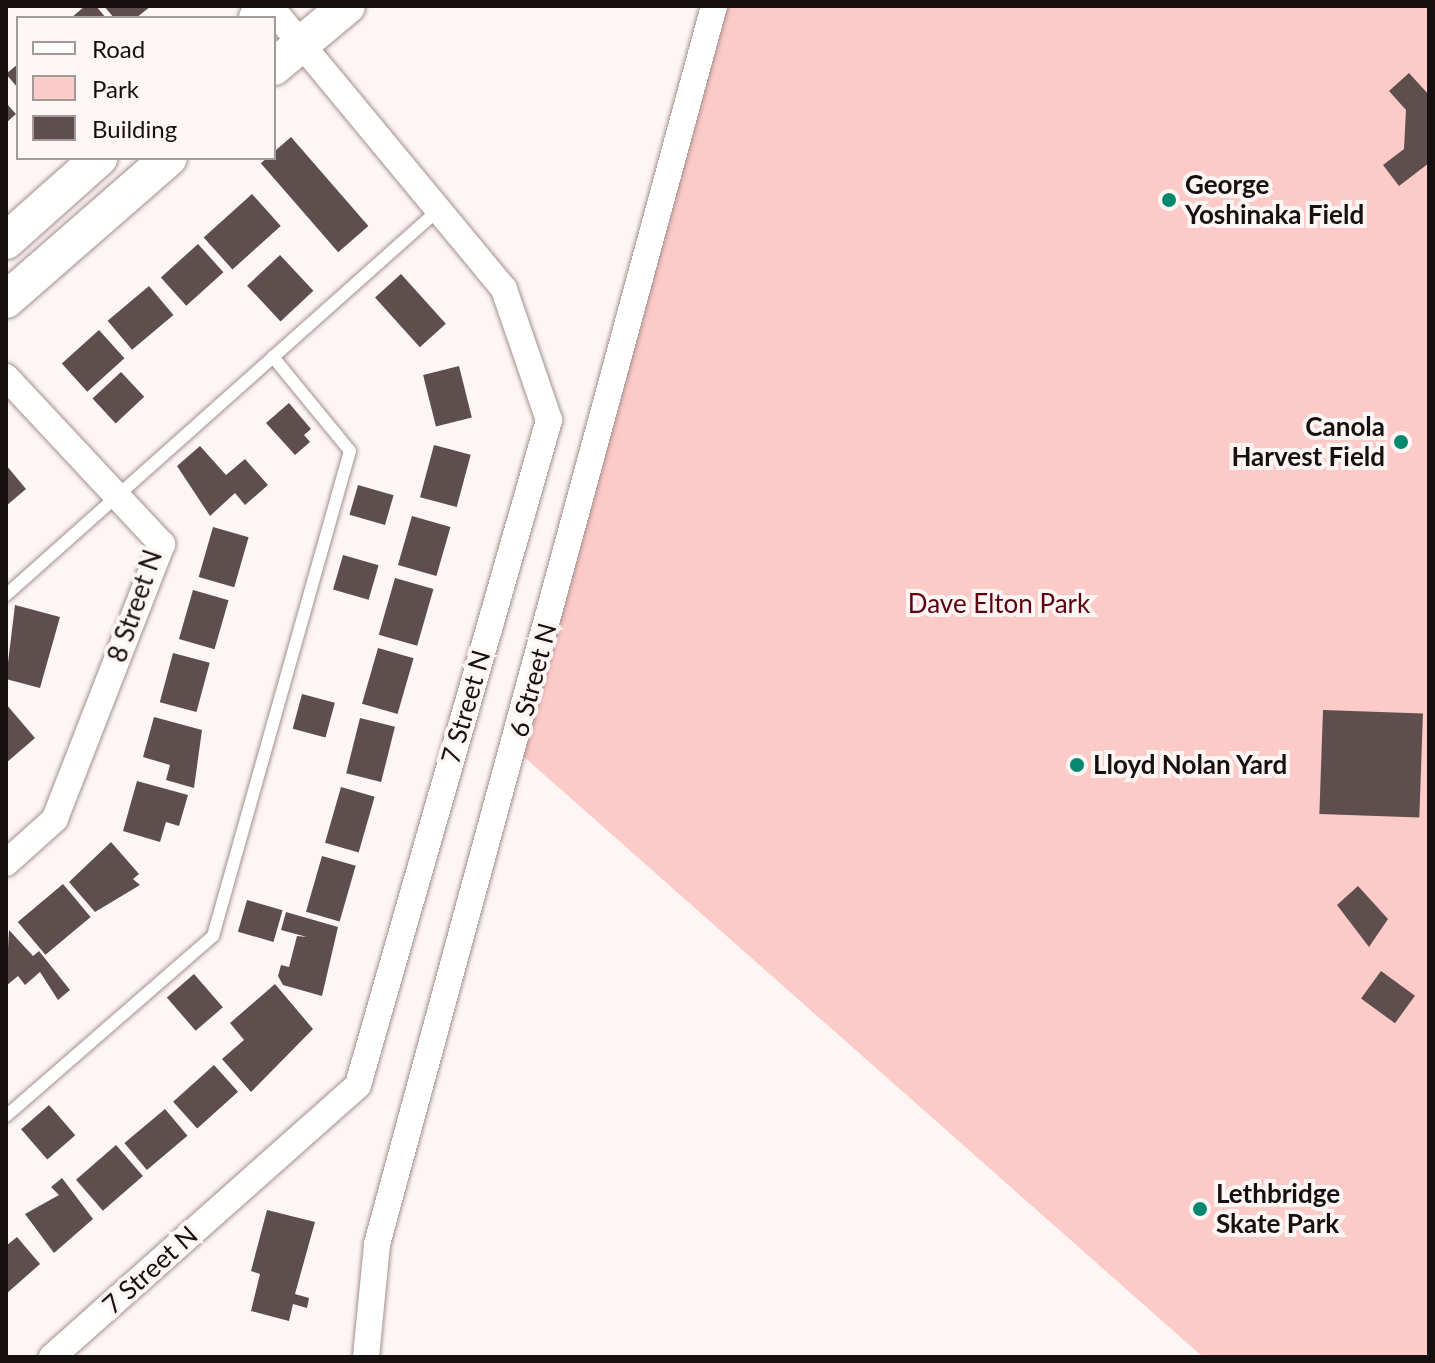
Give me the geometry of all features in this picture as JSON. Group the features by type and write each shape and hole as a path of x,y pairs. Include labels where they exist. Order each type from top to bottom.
{"main road":[{"path":"276,65 347,6"},
{"path":"6,241 97,160"},
{"path":"6,300 167,160"}],"street":[{"name":"7 Street N","path":"52,1357 358,1085 549,420 504,289 270,6"},
{"name":"6 Street N","path":"366,1357 377,1244 714,6"},
{"name":"8 Street N","path":"6,377 162,544 55,819 6,863"}],"lane":[{"path":"6,595 437,211"},
{"path":"6,1116 213,936 350,451 273,357"}],"green space":[{"name":"Dave Elton Park","path":"714,6 1429,6 1429,1357 1203,1357 514,748"}],"building":[{"path":"85,6 96,6 104,16 73,16"},
{"path":"104,6 151,6 138,16 112,16"},
{"path":"16,66 16,86 6,74"},
{"path":"1409,73 1429,95 1429,163 1399,186 1383,165 1404,149 1406,110 1389,91"},
{"path":"6,103 16,114 6,123"},
{"path":"291,137 368,226 338,252 261,163 276,160 276,150"},
{"path":"252,194 281,226 232,269 204,237"},
{"path":"198,244 223,272 186,306 161,277"},
{"path":"280,255 313,291 281,322 247,286"},
{"path":"401,274 446,324 420,347 375,297"},
{"path":"149,286 173,315 132,350 108,321"},
{"path":"99,330 124,358 87,392 62,363"},
{"path":"459,366 472,417 436,426 423,375"},
{"path":"121,372 144,397 116,423 92,399"},
{"path":"289,403 311,429 304,435 310,442 295,455 266,423"},
{"path":"434,445 471,455 457,507 420,497"},
{"path":"200,446 226,475 245,459 268,485 245,505 235,493 210,516 177,466"},
{"path":"6,465 26,489 6,506"},
{"path":"358,485 394,495 385,525 349,515"},
{"path":"412,516 450,527 436,576 398,565"},
{"path":"213,527 249,537 234,587 199,577"},
{"path":"343,555 379,565 369,600 333,590"},
{"path":"395,578 433,589 417,646 379,635"},
{"path":"193,590 229,600 215,649 179,639"},
{"path":"15,605 60,617 40,688 6,679"},
{"path":"378,648 414,658 398,714 362,704"},
{"path":"173,653 210,663 197,712 160,702"},
{"path":"302,694 335,703 326,738 293,729"},
{"path":"6,704 35,738 6,763"},
{"path":"1323,710 1423,713 1419,817 1319,814"},
{"path":"154,717 202,730 194,788 166,780 170,765 143,757"},
{"path":"360,718 395,727 381,782 346,773"},
{"path":"137,781 188,795 179,826 166,822 160,842 123,831"},
{"path":"341,787 375,797 359,852 325,843"},
{"path":"111,842 139,874 133,879 140,885 95,912 69,882"},
{"path":"322,856 356,866 340,921 306,912"},
{"path":"63,884 91,917 45,955 18,922"},
{"path":"1358,886 1388,919 1369,947 1337,905"},
{"path":"247,900 283,910 273,942 238,932"},
{"path":"286,912 338,927 322,996 283,985 278,976 281,965 289,967 297,936 307,937 281,930"},
{"path":"9,930 33,956 39,951 70,990 58,1000 40,972 25,985 18,976 6,986"},
{"path":"1381,971 1415,996 1395,1023 1361,999"},
{"path":"194,974 223,1007 196,1031 167,998"},
{"path":"275,984 313,1029 251,1092 222,1059 244,1040 230,1023"},
{"path":"214,1065 238,1092 197,1129 173,1102"},
{"path":"49,1105 75,1135 47,1159 21,1129"},
{"path":"165,1109 187,1136 147,1170 124,1143"},
{"path":"116,1145 143,1176 103,1211 76,1180"},
{"path":"62,1178 93,1219 54,1253 25,1214 59,1195 51,1187"},
{"path":"267,1210 315,1222 295,1294 309,1298 307,1308 293,1304 289,1321 251,1311 260,1274 251,1271"},
{"path":"17,1237 40,1264 6,1294 6,1246"}],"place":[{"name":"George Yoshinaka Field","path":"1169,200"},
{"name":"Canola Harvest Field","path":"1401,442"},
{"name":"Lloyd Nolan Yard","path":"1077,765"},
{"name":"Lethbridge Skate Park","path":"1200,1209"}]}
